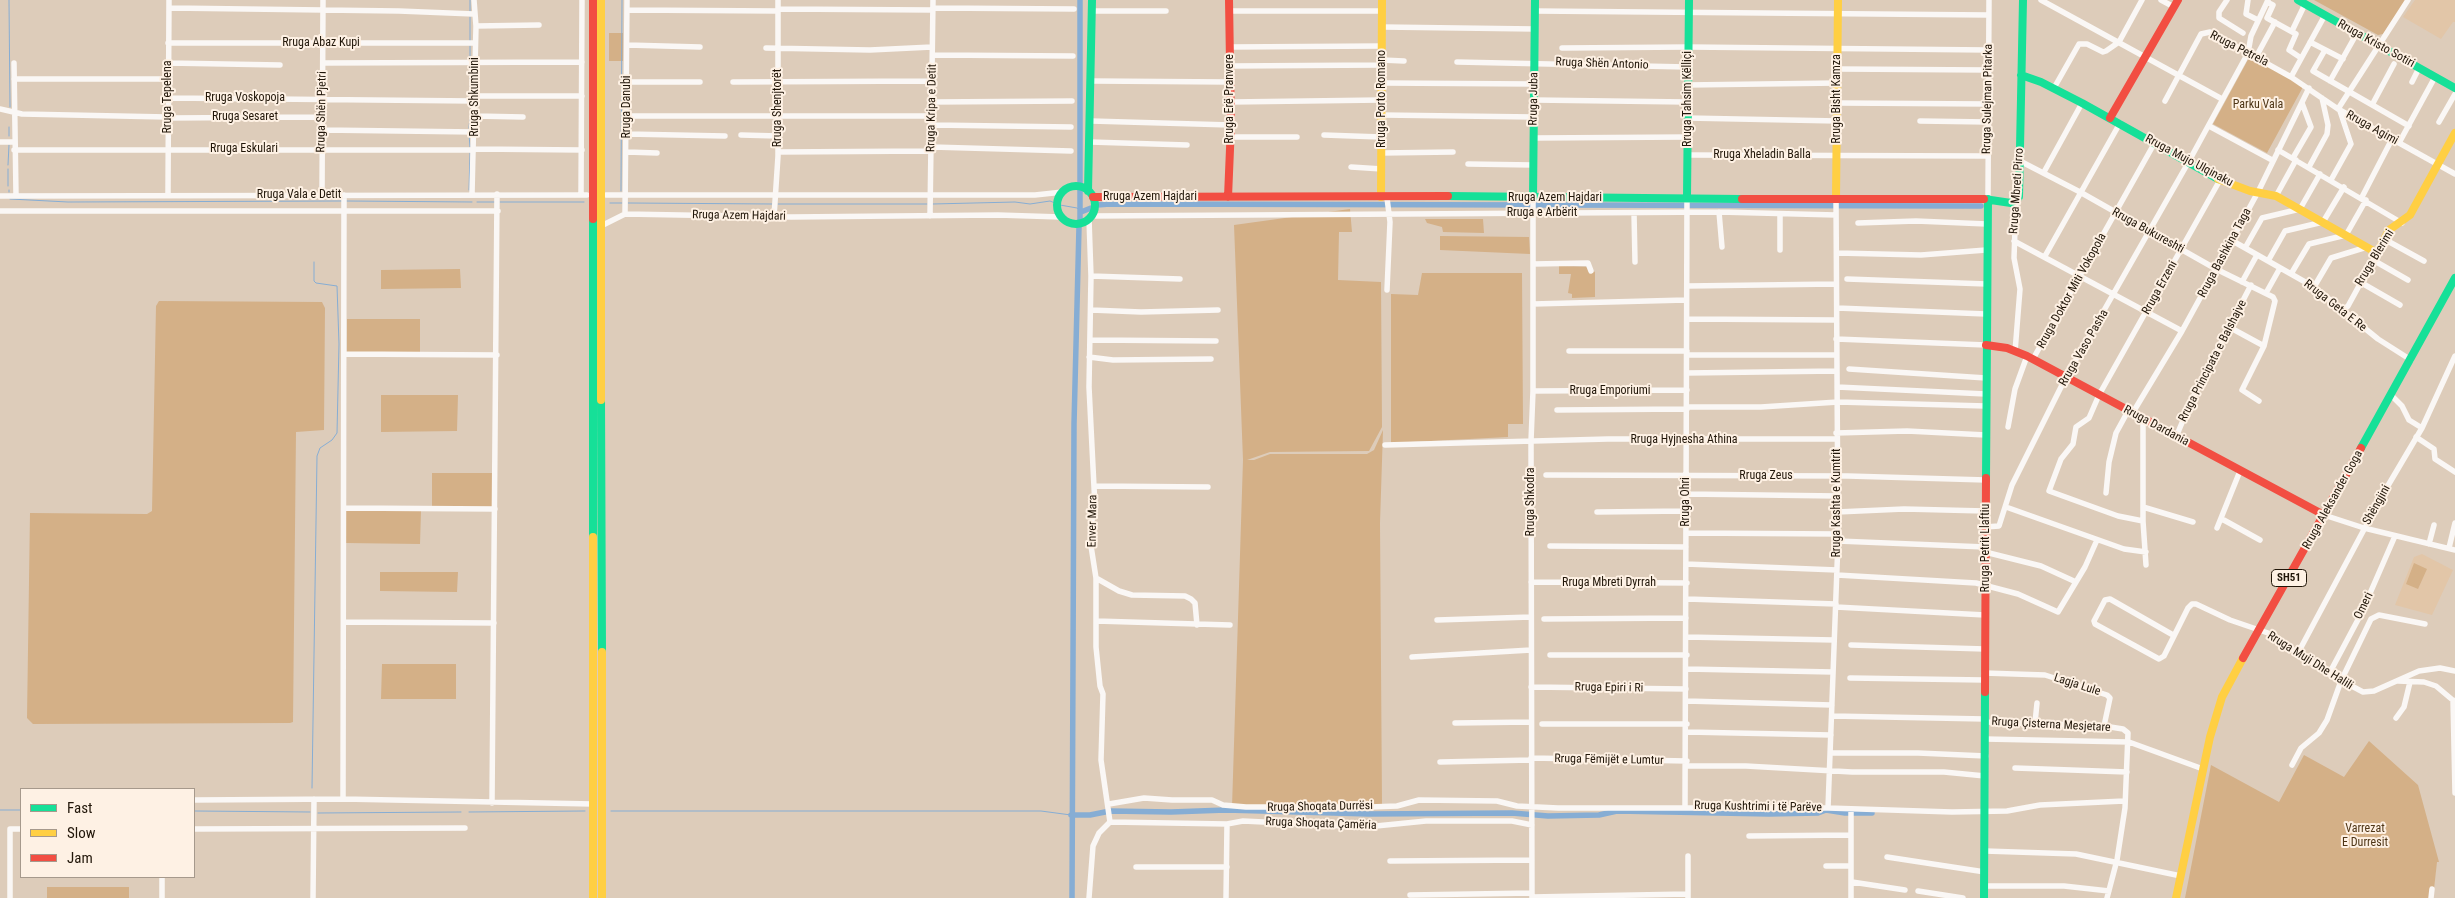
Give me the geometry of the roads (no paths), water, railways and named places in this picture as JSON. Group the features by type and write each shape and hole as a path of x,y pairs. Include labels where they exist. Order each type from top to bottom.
{"street":[{"name":"Rruga Tepelena","path":"168,194 168,44 170,0"},
{"name":"Rruga Shën Pjetri","path":"322,195 323,0"},
{"name":"Rruga Shkumbini","path":"472,194 476,26 474,0"},
{"path":"582,0 582,150"},
{"path":"593,0 593,898"},
{"path":"601,0 602,898"},
{"name":"Rruga Danubi","path":"625,210 628,116 627,0"},
{"name":"Rruga Shenjtorët","path":"774,216 778,152 778,0"},
{"name":"Rruga Kripa e Detit","path":"930,216 933,125 933,0"},
{"path":"1090,194 1092,0"},
{"name":"Rruga Erë Pranvere","path":"1228,0 1231,102 1228,197"},
{"name":"Rruga Porto Romano","path":"1382,0 1381,153 1385,199"},
{"name":"Rruga Juba","path":"1533,206 1535,0"},
{"name":"Rruga Tahsim Këlliçi","path":"1687,199 1689,0"},
{"name":"Rruga Bisht Kamza","path":"1836,201 1838,0"},
{"name":"Rruga Sulejman Pitarka","path":"1988,199 1989,0"},
{"name":"Rruga Mbreti Pirro","path":"2016,352 2020,289 2014,258 2014,240 2016,201 2019,197 2023,0"},
{"path":"2041,0 2222,99"},
{"path":"2053,6 2057,0"},
{"path":"2054,88 2079,44 2086,44 2103,52 2119,42 2142,0"},
{"path":"2110,118 2176,3 2161,0"},
{"path":"2227,0 2219,12 2219,18 2243,33"},
{"path":"2248,0 2246,14 2258,20"},
{"path":"2331,180 2351,144 2342,114 2338,109 2408,0"},
{"path":"2268,1 2273,5 2267,18 2296,34 2288,50 2301,58"},
{"name":"Rruga Vaso Pasha","path":"1985,527 2000,526 2012,485 2066,377 2115,294 2148,230 2209,126 2248,53 2248,44 2268,1"},
{"path":"2292,31 2302,2"},
{"name":"Rruga Kristo Sotiri","path":"2302,2 2455,88"},
{"path":"170,8 474,14"},
{"path":"627,10 1074,9"},
{"path":"1092,11 1166,11"},
{"path":"1229,11 1382,11"},
{"path":"1535,11 1988,15"},
{"path":"2292,77 2325,16"},
{"path":"2256,57 2275,22"},
{"path":"476,26 539,25"},
{"path":"1382,27 1535,29"},
{"name":"Rruga Petrela","path":"2165,101 2201,34 2206,32 2210,32 2292,77"},
{"path":"2330,82 2357,33"},
{"path":"2310,42 2343,59"},
{"name":"Rruga Abaz Kupi","path":"168,44 475,43"},
{"path":"627,45 700,47"},
{"path":"766,48 870,50 932,46"},
{"path":"1230,47 1382,46"},
{"path":"1562,48 1688,47 1988,50"},
{"path":"2325,50 2313,72 2410,126"},
{"path":"933,55 1073,56"},
{"path":"1230,66 1404,61"},
{"path":"168,62 280,65"},
{"path":"323,63 475,64 582,62"},
{"name":"Rruga Shën Antonio","path":"1457,62 1535,62 1687,67"},
{"path":"14,63 16,195"},
{"path":"2372,105 2394,64"},
{"path":"2412,82 2419,68"},
{"path":"1838,69 1988,70"},
{"name":"Rruga Mujo Ulqinaku","path":"2021,75 2054,88 2220,180 2250,191 2276,196 2367,247 2375,256"},
{"name":"Rruga Agimi","path":"2292,77 2338,109 2455,174"},
{"path":"2399,143 2436,78"},
{"path":"14,79 168,79"},
{"path":"627,82 700,82"},
{"path":"733,82 932,82"},
{"path":"1092,82 1230,82"},
{"path":"1382,83 1534,84"},
{"path":"1687,85 1838,83"},
{"name":"Rruga Bashkina Taga","path":"2106,493 2109,462 2116,433 2182,331 2258,192 2272,160 2309,88"},
{"path":"2439,122 2455,94"},
{"path":"474,99 582,96"},
{"name":"Rruga Voskopoja","path":"168,98 474,99"},
{"path":"2309,167 2327,134 2328,125 2322,98"},
{"path":"1231,102 1381,100"},
{"path":"1534,100 1687,102"},
{"path":"932,102 1072,101"},
{"path":"1838,103 1988,104"},
{"path":"2044,172 2082,103"},
{"path":"2276,196 2311,127 2302,103"},
{"name":"Rruga Sesaret","path":"0,109 22,114 168,118 322,116"},
{"path":"1382,115 1534,117"},
{"path":"475,116 523,117"},
{"path":"628,116 932,116"},
{"path":"1687,118 1838,121"},
{"path":"1091,121 1231,125"},
{"path":"1920,121 1988,122"},
{"path":"2045,256 2120,123"},
{"path":"933,125 1071,127"},
{"path":"2209,126 2272,160"},
{"path":"322,130 474,132"},
{"name":"Rruga Blerimi","path":"2343,310 2348,306 2389,230 2410,215 2455,133"},
{"path":"627,134 724,136"},
{"path":"1324,135 1382,137"},
{"path":"741,136 778,136"},
{"path":"1230,137 1297,137"},
{"path":"1534,138 1687,137"},
{"path":"2291,274 2309,244 2346,235 2392,139"},
{"path":"0,142 14,142"},
{"path":"1090,142 1187,145"},
{"name":"Rruga Doktor Miti Vokopola","path":"2030,358 2080,276 2154,144"},
{"path":"778,152 932,149 1071,151"},
{"name":"Rruga Eskulari","path":"14,150 582,150"},
{"name":"Rruga Vala e Detit","path":"2,196 168,194 344,196 584,195 582,150"},
{"path":"2278,150 2402,222"},
{"path":"627,152 657,152"},
{"path":"1381,153 1453,152"},
{"name":"Rruga Xheladin Balla","path":"1687,155 1987,156"},
{"name":"Rruga Bukureshti","path":"2020,161 2044,172 2216,269 2266,293 2275,301 2264,346"},
{"path":"1468,164 1534,165"},
{"path":"1351,168 1382,168"},
{"path":"2245,248 2262,218 2300,209 2320,174"},
{"name":"Rruga Erzeni","path":"2143,521 2118,516 2049,490 2061,460 2073,444 2074,431 2080,423 2089,418 2098,395 2147,312 2220,180"},
{"name":"Rruga Azem Hajdari","path":"606,195 626,197 931,201 1035,195 1063,192 1073,187 1090,194 1385,199 1533,206 1687,199 1836,201 1988,199 2011,203 2016,201"},
{"path":"2268,261 2285,231 2324,222 2344,187"},
{"path":"1061,217 1057,202 1063,192"},
{"name":"Rruga Azem Hajdari","path":"601,226 625,210 774,216 1061,217 1074,224 1090,217 1094,209 1090,194"},
{"path":"343,799 344,196"},
{"path":"492,803 497,196"},
{"path":"1385,199 1388,213 1387,290"},
{"name":"Rruga Ohri","path":"1685,806 1687,764 1687,199"},
{"name":"Rruga Petrit Llaftiu","path":"1984,898 1986,756 1984,677 1986,584 1986,250 1988,199"},
{"name":"Rruga Kashta e Kumtrit","path":"1828,808 1838,541 1836,201"},
{"name":"Rruga e Arbërit","path":"1090,217 1388,213 1533,206 1634,213 1687,211 1780,214 1836,213"},
{"name":"Rruga Shkodra","path":"1532,896 1531,441 1533,391 1533,206"},
{"path":"0,211 498,209"},
{"path":"1719,212 1722,247"},
{"path":"1634,213 1635,262"},
{"path":"1780,214 1780,250"},
{"name":"Enver Mara","path":"1090,217 1092,276 1089,357 1095,507 1091,525 1091,546 1096,578 1098,666 1103,694 1101,760 1110,821"},
{"path":"1858,223 1916,221 1987,224"},
{"path":"2384,239 2424,261"},
{"path":"2014,240 2182,331"},
{"name":"Rruga Geta E Re","path":"2231,240 2314,286 2378,340 2411,360"},
{"path":"2314,286 2331,258 2367,247"},
{"path":"1837,253 1929,255 1986,250"},
{"path":"2242,282 2257,255"},
{"path":"2375,256 2408,280"},
{"path":"1533,264 1588,263 1591,271"},
{"path":"2266,293 2280,268"},
{"path":"1092,276 1180,278"},
{"name":"Rruga Aleksander Goga","path":"2176,898 2203,769 2222,697 2452,290 2455,278"},
{"path":"1847,279 1987,284"},
{"path":"2360,282 2400,305"},
{"path":"1687,286 1836,284"},
{"name":"Rruga Principata e Balshajve","path":"2176,437 2251,285"},
{"path":"1533,304 1686,300"},
{"path":"1837,308 1986,314"},
{"path":"1091,310 1141,312 1218,310"},
{"path":"1687,319 1836,320"},
{"path":"2229,327 2264,346 2242,390 2259,400"},
{"path":"1836,339 1986,345"},
{"path":"1090,340 1216,341"},
{"name":"Rruga Dardania","path":"1986,345 2016,352 2030,358 2324,515"},
{"path":"1569,351 1836,355"},
{"path":"344,354 497,355"},
{"name":"Shëngjini","path":"2298,652 2364,528 2422,428 2455,356"},
{"path":"1089,357 1113,360 1211,359"},
{"path":"2008,427 2015,389 2030,358"},
{"path":"1849,369 1986,378"},
{"path":"1687,373 1837,371"},
{"path":"1837,387 1986,394"},
{"name":"Rruga Emporiumi","path":"1533,391 1687,390"},
{"path":"2391,395 2402,406 2409,420 2422,428"},
{"path":"1557,410 1760,407 1838,402 1986,406"},
{"path":"2143,420 2143,521 2146,565"},
{"name":"Rruga Hyjnesha Athina","path":"1385,445 1531,441 1687,441 1837,436 1907,431 1986,434"},
{"path":"2416,437 2434,449 2435,459 2455,472"},
{"path":"2217,528 2240,471"},
{"name":"Rruga Zeus","path":"1546,474 1986,480"},
{"path":"1094,486 1208,487"},
{"path":"1686,494 1838,496"},
{"path":"2006,507 2124,549 2146,552"},
{"path":"2143,507 2193,522"},
{"path":"344,508 495,509"},
{"path":"1837,512 1904,509 1985,511"},
{"path":"1597,512 1686,512"},
{"path":"2324,515 2364,528 2452,549 2455,523"},
{"path":"2222,519 2260,540"},
{"path":"2429,544 2434,526"},
{"path":"1686,533 1838,534"},
{"name":"Omeri","path":"2329,674 2361,614 2395,536"},
{"path":"1686,564 1986,584 2018,594 2058,612 2076,582 2097,540"},
{"path":"1838,541 1985,550 2041,566 2076,582"},
{"path":"1550,546 1686,547"},
{"path":"1096,578 1119,591 1132,595 1185,596 1195,603 1197,625"},
{"name":"Rruga Mbreti Dyrrah","path":"1532,582 1687,583"},
{"path":"1687,599 1985,615"},
{"path":"2105,600 2110,600 2173,635 2164,656 2159,659 2095,624 2094,621 2105,600"},
{"name":"Rruga Muji Dhe Halili","path":"2173,635 2188,608 2192,604 2196,604 2230,620 2268,633 2329,674 2363,692 2374,691 2419,671 2440,668 2455,671"},
{"path":"2292,765 2301,748 2319,732 2327,720 2341,681 2375,616 2425,624"},
{"path":"1437,620 1531,617"},
{"path":"1544,618 1686,618"},
{"path":"1096,621 1230,625"},
{"path":"344,622 494,624"},
{"path":"1686,637 1834,640"},
{"path":"1851,645 1985,649"},
{"path":"1412,657 1531,650"},
{"path":"1550,655 1687,655"},
{"path":"1686,669 1832,672"},
{"name":"Lagja Lule","path":"1984,677 2045,675 2107,694 2110,698 2104,726"},
{"path":"1850,678 1984,677"},
{"path":"2396,681 2424,682 2436,686 2454,701 2455,793"},
{"path":"2396,718 2404,707 2410,682"},
{"name":"Rruga Epiri i Ri","path":"1531,687 1686,689"},
{"path":"1686,701 1832,705"},
{"path":"2035,724 2037,702"},
{"name":"Rruga Çisterna Mesjetare","path":"1832,716 1985,720 2104,726 2126,731 2129,742"},
{"path":"1455,723 1531,722"},
{"path":"1542,724 1687,724"},
{"path":"1686,732 1831,735"},
{"path":"1985,739 2129,742 2203,769"},
{"path":"2107,898 2117,860 2129,742"},
{"path":"1831,753 1918,752 1986,756"},
{"name":"Rruga Fëmijët e Lumtur","path":"1440,762 1531,759 1830,769 1852,772 1944,772 1985,776"},
{"path":"2015,768 2127,772"},
{"name":"Rruga Shoqata Durrësi","path":"1109,807 1144,798 1212,800 1223,805 1246,807 1370,807 1397,806 1419,800 1497,801 1511,806 1532,809"},
{"path":"313,898 314,799"},
{"path":"195,800 343,799 593,804"},
{"name":"Rruga Kushtrimi i të Parëve","path":"1532,809 1685,806 1828,808 1851,811 2007,811 2040,805 2124,801"},
{"path":"1851,811 1851,898"},
{"name":"Rruga Shoqata Çamëria","path":"1110,821 1227,824 1243,822 1381,827 1426,820 1531,822"},
{"path":"1089,898 1093,846 1099,833 1110,821"},
{"path":"1226,898 1227,824"},
{"path":"195,829 465,828"},
{"path":"10,898 10,829 20,829"},
{"path":"1749,836 1851,834"},
{"path":"1985,851 2076,854 2117,860 2181,876"},
{"path":"1410,896 1688,896 1688,856"},
{"path":"1887,857 1985,872"},
{"path":"1390,861 1532,860"},
{"path":"1826,866 1851,866"},
{"path":"1136,867 1226,867"},
{"path":"162,878 162,898"},
{"path":"1852,882 1905,890"},
{"path":"1984,886 2064,886 2109,891"},
{"path":"2431,898 2432,889"},
{"path":"1918,891 1963,898"}],"waterway":[{"path":"9,0 10,107"},
{"path":"470,0 470,11"},
{"path":"621,191 622,0"},
{"path":"1080,0 1080,184"},
{"path":"470,17 470,41"},
{"path":"470,46 470,60"},
{"path":"470,65 470,86"},
{"path":"469,128 470,117"},
{"path":"9,127 9,136"},
{"path":"469,134 470,147"},
{"path":"8,165 9,145"},
{"path":"469,190 470,153"},
{"path":"8,169 8,186"},
{"path":"1080,190 1080,220"},
{"path":"10,199 68,202 342,201"},
{"path":"346,201 472,202"},
{"path":"933,204 1015,202 1030,204 1050,201 1055,203"},
{"path":"477,202 496,202"},
{"path":"500,202 584,202"},
{"path":"610,203 622,203"},
{"path":"628,203 772,204"},
{"path":"778,204 927,204"},
{"path":"1060,205 1077,208 1081,212"},
{"path":"1097,205 1981,206"},
{"path":"1081,212 1091,208"},
{"path":"1072,898 1074,424 1079,227"},
{"path":"312,788 317,456 320,448 332,440 337,433 339,344 337,286 316,283 314,281 314,262"},
{"path":"0,810 20,810"},
{"path":"1071,815 1090,815 1110,811 1171,812 1226,810 1369,814 1512,813 1548,816 1599,815 1617,811 1769,814 1818,813 1826,810 1845,813 1872,813"},
{"path":"195,811 310,812"},
{"path":"469,812 585,811"},
{"path":"611,811 1041,811 1071,815"},
{"path":"318,813 461,812"}],"park label":[{"name":"Parku Vala","path":"2258,105"},
{"name":"Varrezat E Durresit","path":"2365,836"}]}
